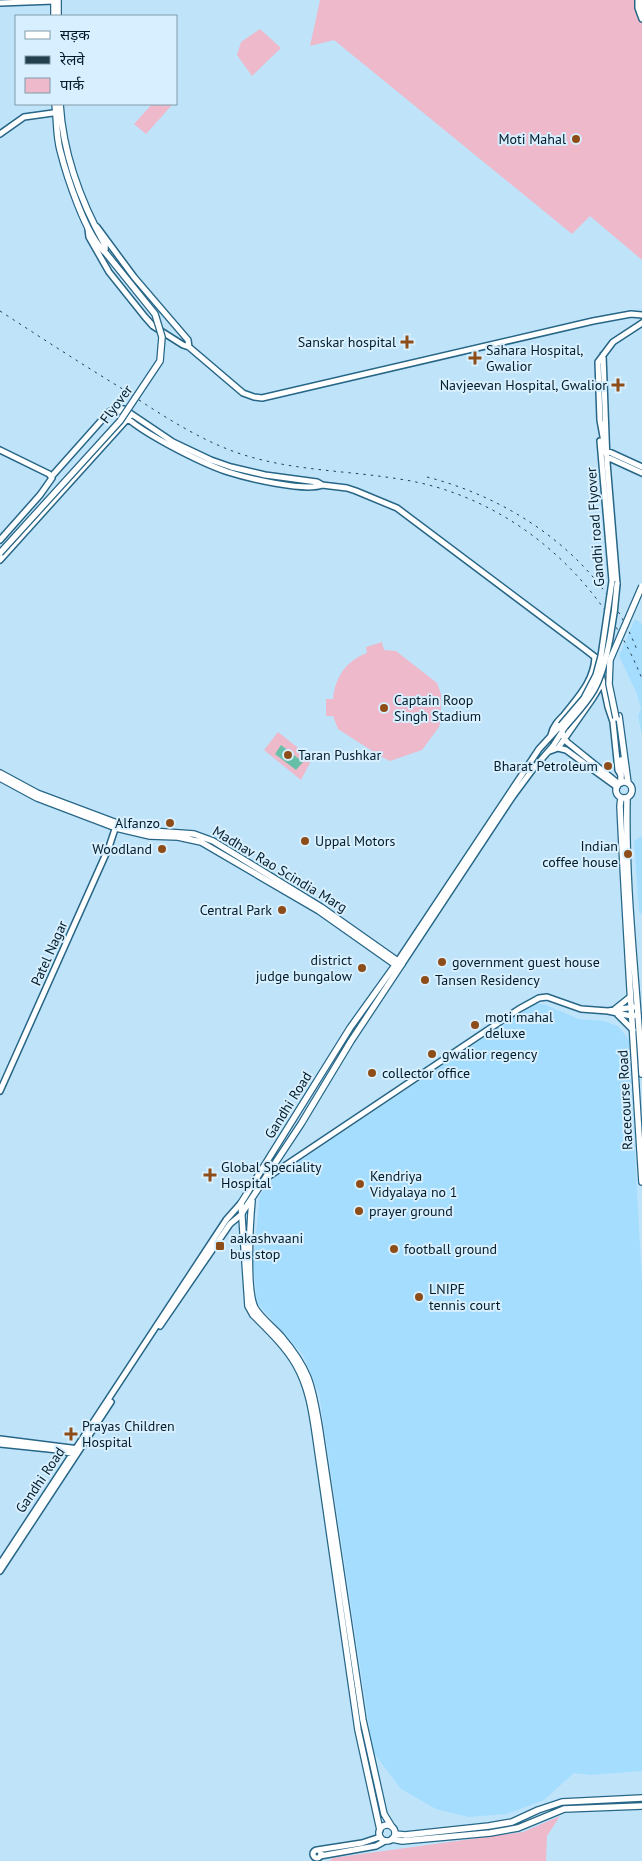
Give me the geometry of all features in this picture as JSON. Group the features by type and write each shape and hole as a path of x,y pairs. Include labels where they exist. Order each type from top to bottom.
{"main road":[{"path":"0,2 56,0"},
{"path":"54,15 56,0"},
{"path":"56,0 58,15"},
{"path":"640,0 642,10"},
{"path":"640,0 638,8 642,19"},
{"path":"56,105 58,112"},
{"path":"58,112 60,105"},
{"path":"0,134 24,117 58,112"},
{"name":"Flyover","path":"58,112 72,171 95,225 95,234"},
{"name":"Flyover","path":"0,553 120,421 160,361 162,337 156,314 105,252 105,245 88,229 60,149 58,112"},
{"path":"95,225 104,234 134,277 188,340 189,347"},
{"path":"88,229 89,237 109,272 149,322 189,347 243,393 254,397 262,398 593,321 631,314 642,315"},
{"path":"631,314 635,318 636,323 632,330"},
{"path":"607,457 600,420 598,362 613,342 642,323"},
{"path":"604,355 607,457"},
{"path":"0,540 40,495 51,481 52,476 104,416 114,409 119,409 130,416 164,442 228,472 300,486 317,487 322,485 347,488 386,502 397,508 595,657 600,665 602,683 613,722 619,772 613,779"},
{"path":"0,560 130,416"},
{"name":"Gandhi road Flyover","path":"551,735 563,727 585,703 599,680 604,667 616,599 617,584 600,420"},
{"path":"0,450 52,476"},
{"path":"608,451 642,467"},
{"path":"607,457 642,473"},
{"name":"Gandhi road Flyover","path":"605,467 607,457"},
{"path":"615,1011 635,1016 624,798 616,792 619,784 619,735 617,717 609,684 610,660 642,586"},
{"path":"634,1007 630,997 620,806 624,798 631,795 633,790 628,783 612,693 612,664 642,594"},
{"path":"551,735 555,725 589,682 595,666 595,657"},
{"path":"548,752 558,748 602,683"},
{"path":"563,727 564,738 619,784"},
{"path":"239,1216 265,1180 399,965 513,796 548,752 563,727"},
{"name":"Gandhi Road","path":"0,1571 221,1228 241,1203 350,1028 387,977 399,965 543,744 551,735"},
{"path":"558,748 572,754 619,784 628,783"},
{"name":"Madhav Rao Scindia Marg","path":"0,773 37,793 116,826 194,834 213,841 332,914 399,965"},
{"name":"Madhav Rao Scindia Marg","path":"0,778 37,798 116,826 150,836 178,837 201,842 319,911 382,956 399,965"},
{"name":"Patel Nagar","path":"0,1090 110,847 116,826"},
{"path":"382,956 388,966 387,977"},
{"path":"265,1180 512,1014 539,998 547,997 581,1009 615,1011 634,1007"},
{"path":"615,1011 630,997"},
{"path":"615,1011 633,1030"},
{"name":"Racecourse Road","path":"635,1016 633,1030 642,1182"},
{"name":"Racecourse Road","path":"635,1016 642,1074"},
{"path":"250,1188 252,1199 250,1228 251,1296 258,1312 296,1355 311,1382 363,1720 384,1814 392,1827 393,1837"},
{"path":"241,1203 239,1216 248,1306 253,1315 295,1364 304,1382 309,1399 318,1444 358,1730 382,1839"},
{"name":"Gandhi Road","path":"78,1449 209,1254 230,1224 239,1216"},
{"path":"0,1439 78,1449"},
{"path":"0,1444 58,1450 75,1454"},
{"name":"Gandhi Road","path":"0,1564 75,1454"},
{"path":"382,1839 376,1846 312,1858 314,1851 317,1850 405,1835 504,1823 562,1802 642,1798"},
{"path":"393,1837 402,1841 490,1834 518,1828 564,1808 642,1806"},
{"path":"380,1830 384,1826 392,1827"},
{"path":"317,1850 320,1852 320,1858"},
{"path":"324,1861 331,1854"}],"shaded area":[{"path":"635,619 642,624 642,735 638,716 641,709 637,694 619,656"},
{"path":"281,745 303,762 296,770 275,754"},
{"path":"642,836 642,914 639,912 634,841"},
{"path":"536,1003 546,1005 579,1019 604,1021 618,1026 629,1040 642,1284 642,1771 591,1775 574,1773 544,1800 507,1814 468,1817 436,1809 401,1789 373,1752 319,1394 303,1355 257,1303 253,1261 260,1195 273,1179"}],"green space":[{"path":"320,0 642,0 642,260 590,216 572,234 334,40 310,46"},
{"path":"260,29 281,48 252,76 237,55 241,42"},
{"path":"151,105 172,105 146,134 134,124"},
{"name":"Captain Roop Singh Stadium","path":"382,642 384,650 396,651 437,683 441,694 441,719 439,727 422,750 390,761 338,729 333,716 326,716 326,699 333,699 336,684 343,671 353,660 367,653 366,647"},
{"name":"Taran Pushkar","path":"278,732 312,759 301,780 264,750"},
{"path":"560,1816 547,1836 546,1861 330,1861 332,1858 523,1832"}],"railway":[{"path":"0,311 162,415 220,446 255,458 296,467 399,479 439,488 478,503 514,522 547,547 577,575 603,607 625,642 642,679"},
{"path":"427,477 460,487 493,501 524,518 553,539 579,562 602,589 622,618 637,650"}],"place":[{"name":"Moti Mahal","path":"576,139"},
{"name":"Sanskar hospital","path":"407,342"},
{"name":"Sahara Hospital, Gwalior","path":"475,358"},
{"name":"Navjeevan Hospital, Gwalior","path":"618,385"},
{"name":"Captain Roop Singh Stadium","path":"384,708"},
{"name":"Taran Pushkar","path":"288,755"},
{"name":"Bharat Petroleum","path":"608,766"},
{"name":"Alfanzo","path":"170,823"},
{"name":"Uppal Motors","path":"305,841"},
{"name":"Woodland","path":"162,849"},
{"name":"Indian coffee house","path":"628,854"},
{"name":"Central Park","path":"282,910"},
{"name":"government guest house","path":"442,962"},
{"name":"district judge bungalow","path":"362,968"},
{"name":"Tansen Residency","path":"425,980"},
{"name":"moti mahal deluxe","path":"475,1025"},
{"name":"gwalior regency","path":"432,1054"},
{"name":"collector office","path":"372,1073"},
{"name":"Global Speciality Hospital","path":"210,1175"},
{"name":"Kendriya Vidyalaya no 1","path":"360,1184"},
{"name":"prayer ground","path":"359,1211"},
{"name":"aakashvaani bus stop","path":"220,1246"},
{"name":"football ground","path":"394,1249"},
{"name":"LNIPE tennis court","path":"419,1297"},
{"name":"Prayas Children Hospital","path":"71,1434"}]}
